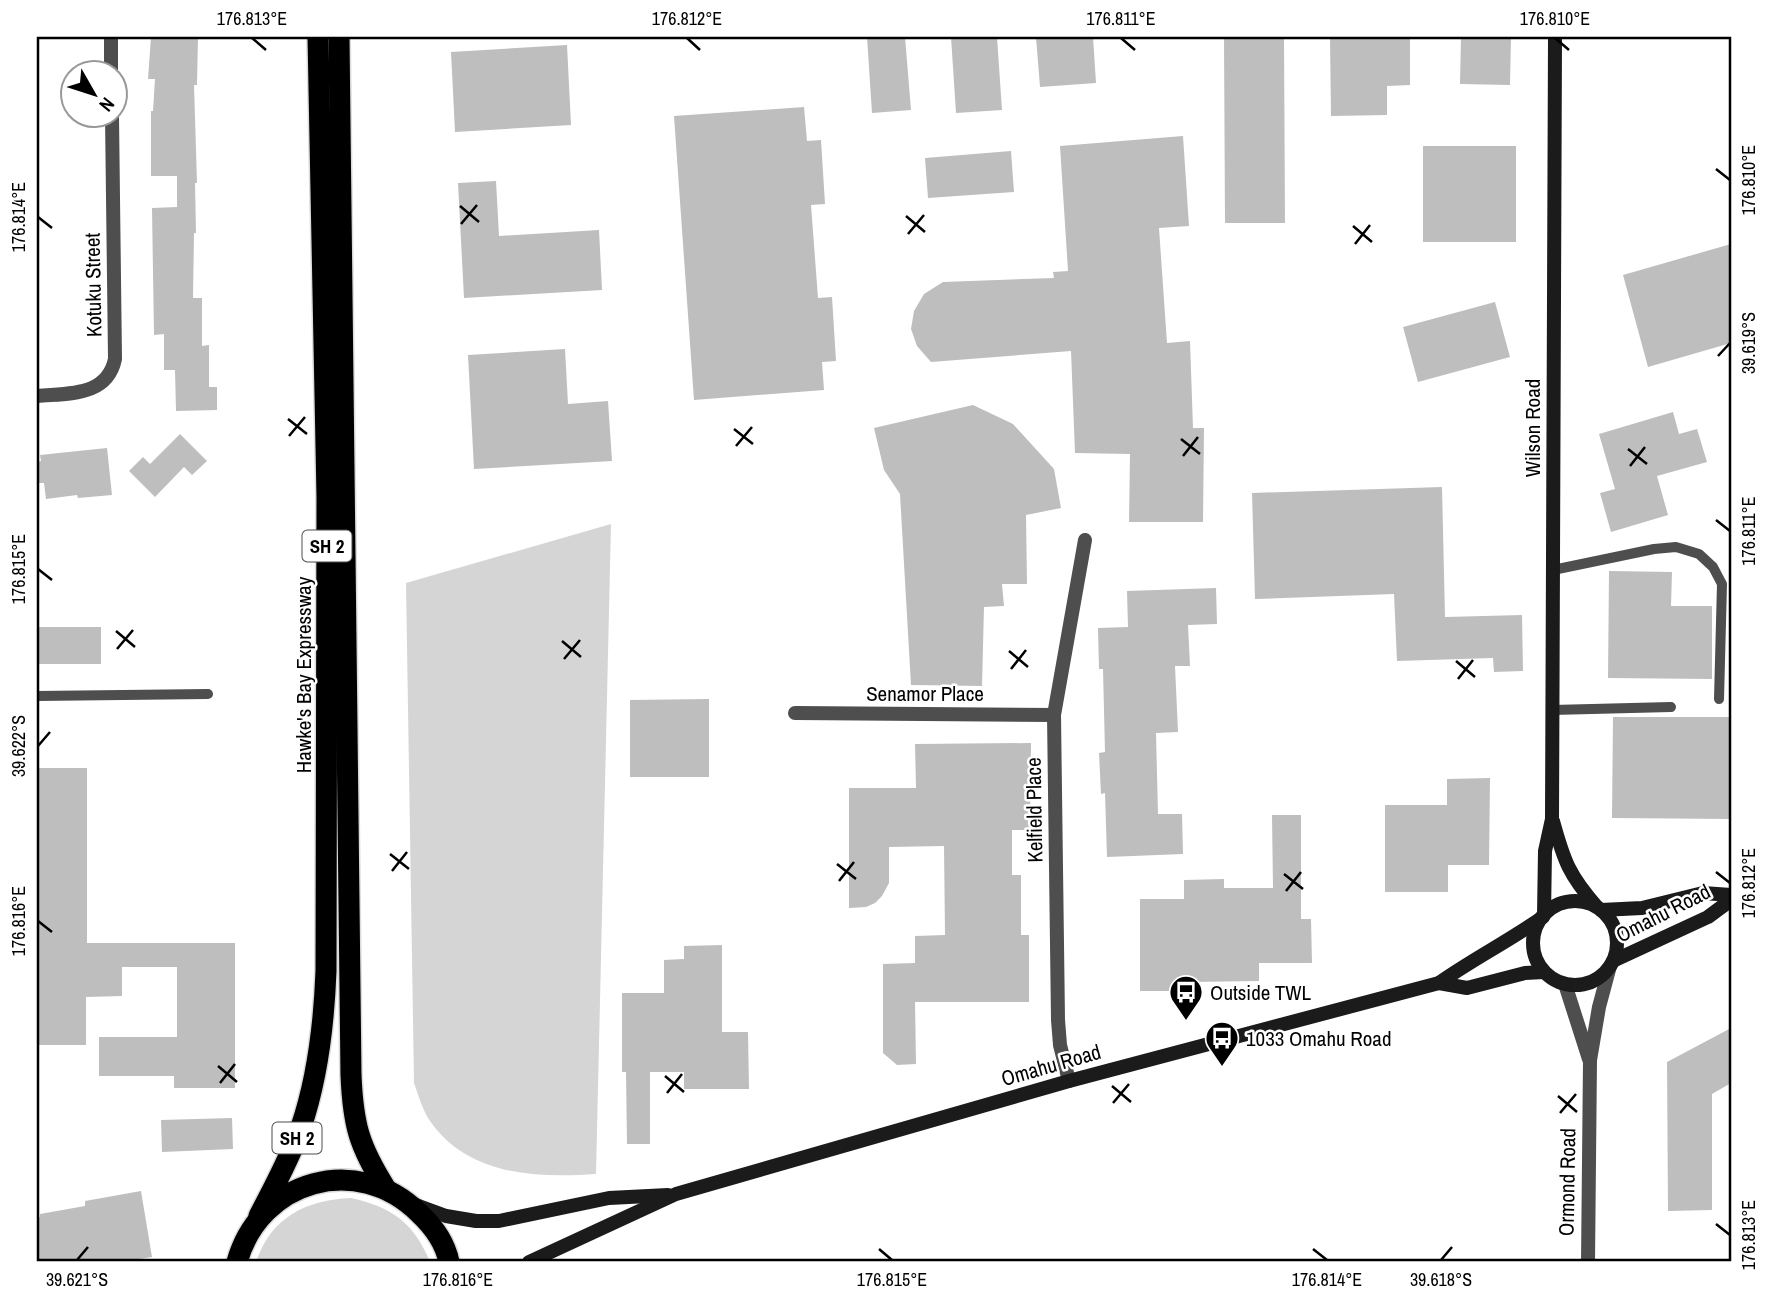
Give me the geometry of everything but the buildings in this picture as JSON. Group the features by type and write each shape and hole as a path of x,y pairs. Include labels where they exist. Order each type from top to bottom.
{"highway":[{"name":"Hawke's Bay Expressway","path":"259,1216 288,1161 312,1088 324,1017 326,983 327,497 318,37"},
{"name":"Hawke's Bay Expressway","path":"339,37 351,1084 355,1125 361,1144 386,1189"},
{"path":"259,1216 292,1192 326,1181 345,1179 386,1189 408,1202 428,1221 439,1237 449,1262"},
{"name":"SH 2","path":"234,1259 259,1216"}],"main road":[{"name":"Wilson Road","path":"1543,916 1545,851 1552,819 1555,37"},
{"name":"Wilson Road","path":"1552,819 1563,858 1575,882 1599,909"},
{"name":"Omahu Road","path":"1599,909 1642,908 1703,893 1731,897"},
{"name":"Omahu Road","path":"1611,963 1708,917 1731,897"},
{"path":"1575,901 1599,909 1610,921 1616,934 1617,948 1602,976 1578,985 1565,984 1544,972 1534,951 1533,939 1543,916 1553,908 1575,901"},
{"name":"Omahu Road","path":"529,1262 676,1194 1069,1081 1439,983 1543,916"},
{"name":"Omahu Road","path":"1439,983 1467,988 1525,973 1544,972"},
{"name":"Omahu Road","path":"408,1202 446,1216 476,1221 499,1221 609,1198 676,1194"}],"street":[{"path":"111,37 111,60"},
{"name":"Kotuku Street","path":"37,396 93,388 106,381 112,371 115,359 112,130"},
{"name":"Kelfield Place","path":"1069,1081 1060,1045 1058,1020 1054,715 1085,540"},
{"name":"Senamor Place","path":"795,713 1054,715"},
{"name":"Ormond Road","path":"1588,1262 1590,1060 1599,1007 1611,963"},
{"name":"Ormond Road","path":"1565,984 1590,1060"}],"lane":[{"path":"1553,570 1654,549 1676,547 1699,554 1713,567 1722,584 1719,699"},
{"path":"37,696 208,694"},
{"path":"1552,710 1671,707"}],"shaded area":[{"path":"611,524 596,1174 526,1173 503,1169 462,1152 444,1137 428,1118 414,1083 406,583"},
{"path":"351,1198 378,1206 400,1219 417,1237 430,1262 256,1262 271,1233 292,1214 319,1203"}],"place":[{"name":"Outside TWL","path":"1186,1022"},
{"name":"1033 Omahu Road","path":"1222,1068"}]}
